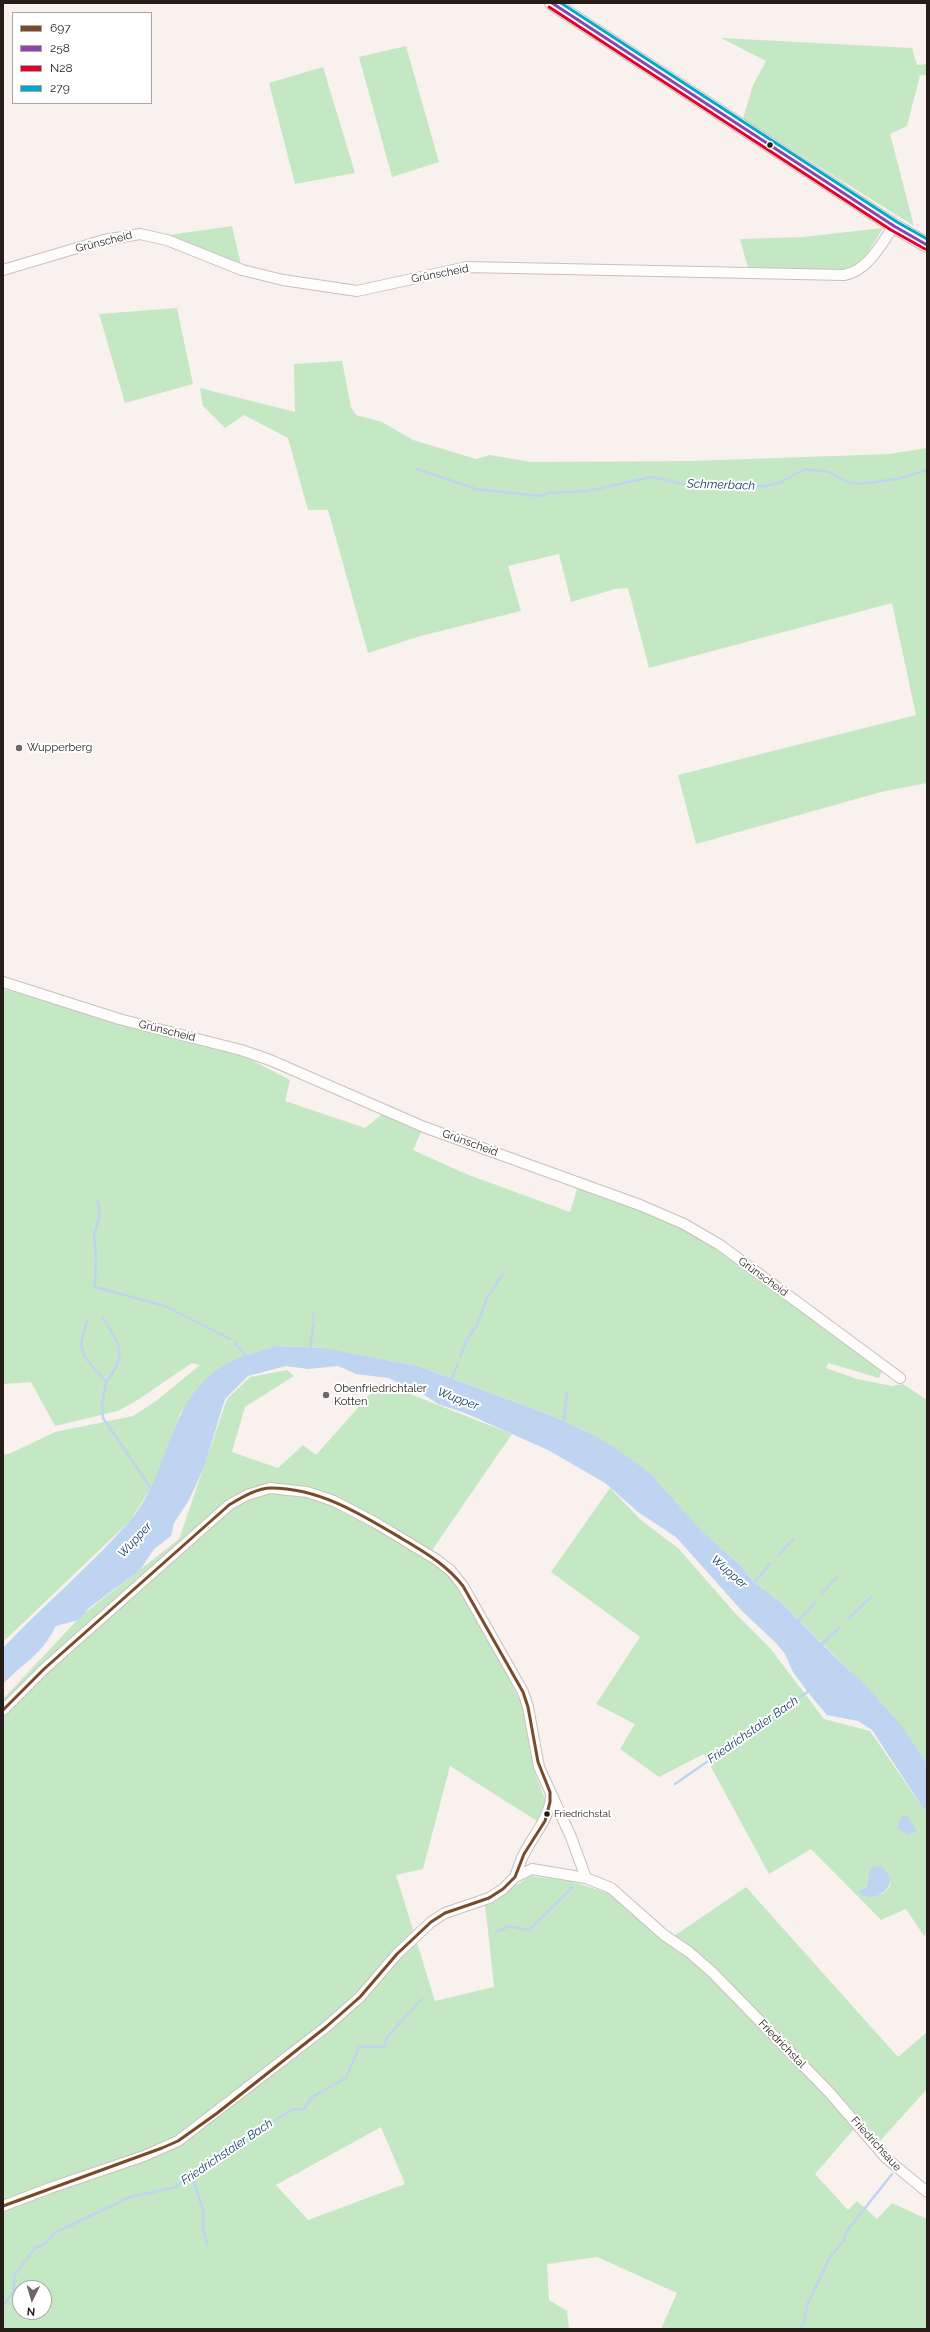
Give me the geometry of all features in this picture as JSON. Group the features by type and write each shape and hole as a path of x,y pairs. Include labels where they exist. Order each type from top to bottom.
{"street":[{"path":"552,3 894,226 927,245"},
{"name":"Grünscheid","path":"3,270 104,240 140,234 167,240 242,270 283,280 357,291 467,267 844,275 854,273 862,268 894,226"},
{"name":"Grünscheid","path":"3,982 119,1019 241,1050 270,1060 424,1127 640,1205 684,1224 720,1245 900,1378"},
{"path":"3,1710 44,1669 229,1505 247,1495 270,1488 302,1490 327,1498 398,1536 451,1571 463,1586 495,1640 528,1706 538,1762 571,1837 586,1878"},
{"name":"Friedrichstal","path":"515,1877 524,1854 545,1820 550,1807 551,1794"},
{"name":"Friedrichstal","path":"3,2206 50,2188 144,2156 178,2141 326,2027 360,1997 415,1936 439,1916 452,1910 489,1898 503,1889 515,1877 532,1869 586,1878 611,1888 664,1935 701,1962 829,2092"},
{"name":"Friedrichsaue","path":"829,2092 886,2158 927,2192"}],"green space":[{"path":"721,38 912,48 917,65 927,64 927,75 920,75 907,126 890,134 914,226 743,119 753,85 766,61"},
{"path":"406,46 439,162 392,177 359,57"},
{"path":"323,67 355,173 295,184 269,83"},
{"path":"232,226 241,265 169,235"},
{"path":"883,228 861,264 845,270 748,268 740,239 803,237"},
{"path":"177,308 193,384 125,403 99,314"},
{"path":"342,361 351,407 356,415 382,422 413,440 476,459 490,455 531,462 692,461 889,454 927,448 927,783 881,792 696,844 678,775 916,715 892,603 649,668 628,588 615,589 571,602 559,554 508,566 521,611 417,637 368,653 328,510 308,510 288,438 244,415 225,428 203,406 200,388 295,412 294,364"},
{"path":"3,989 244,1056 290,1080 285,1101 365,1128 385,1112 422,1130 413,1150 466,1174 570,1212 578,1186 683,1226 849,1344 882,1371 879,1378 828,1363 826,1368 857,1379 892,1386 903,1384 927,1400 927,1764 903,1727 851,1672 784,1605 754,1582 740,1565 701,1530 652,1475 592,1434 550,1415 418,1366 325,1348 276,1346 251,1354 218,1369 180,1414 156,1480 130,1521 3,1642 3,1455 11,1453 55,1432 133,1416 156,1401 200,1365 192,1363 136,1401 118,1411 55,1426 31,1382 3,1384"},
{"path":"287,1370 294,1376 245,1407 232,1452 278,1468 303,1445 316,1455 379,1384 382,1383 512,1434 426,1559 450,1575 484,1630 523,1706 536,1776 546,1801 537,1821 450,1766 423,1869 396,1875 435,2001 494,1987 485,1904 531,1876 571,1881 611,1894 647,1927 687,1954 726,1991 826,2094 855,2128 815,2174 848,2210 857,2201 877,2219 892,2203 927,2219 927,2329 661,2329 677,2293 597,2257 547,2264 549,2300 567,2311 569,2329 3,2329 3,1699 81,1616 179,1539 227,1399 250,1377","holes":["381,2127 405,2184 308,2220 276,2185"]},
{"path":"610,1488 641,1520 679,1549 735,1613 770,1648 824,1719 870,1731 927,1814 927,1932 924,1936 906,1909 881,1920 811,1849 769,1874 704,1754 659,1777 620,1749 635,1724 596,1704 640,1637 551,1572","holes":["868,1875 891,1879 890,1886 882,1894 862,1888 867,1887"]},
{"path":"746,1887 898,2057 927,2032 927,2089 880,2141 781,2034 674,1936"}],"water":[{"name":"Wupper","path":"276,1346 325,1348 418,1366 550,1415 592,1434 621,1452 652,1475 701,1530 740,1565 754,1582 784,1605 865,1685 903,1727 927,1764 927,1814 872,1730 858,1721 827,1715 793,1672 785,1654 776,1643 742,1611 676,1537 638,1512 605,1483 548,1450 465,1413 438,1404 423,1394 388,1378 356,1374 338,1366 308,1369 286,1366 248,1376 225,1399 204,1467 189,1500 174,1523 171,1536 154,1549 140,1570 89,1608 79,1620 56,1626 38,1652 3,1684 3,1648 99,1554 129,1522 153,1483 178,1421 188,1402 201,1384 224,1365"},
{"path":"901,1816 907,1816 917,1831 907,1835 897,1828"},
{"path":"877,1866 884,1868 891,1879 890,1884 884,1892 875,1896 870,1897 860,1894 859,1891 867,1887 868,1875 872,1867"}],"waterway":[{"name":"Schmerbach","path":"417,469 476,489 539,496 549,493 587,491 651,477 692,486 764,486 779,483 805,469 829,472 847,482 859,484 897,479 927,470"},
{"path":"98,1201 100,1215 94,1235 96,1257 95,1287 165,1306 230,1339"},
{"path":"460,1357 466,1341 477,1325 487,1298 503,1274"},
{"path":"313,1320 314,1313"},
{"path":"102,1317 117,1342 120,1356 118,1363 106,1382"},
{"path":"88,1319 84,1331 82,1348 87,1360 106,1382 102,1405 103,1418 152,1490"},
{"path":"310,1350 313,1325"},
{"path":"235,1343 248,1358"},
{"path":"451,1380 458,1364"},
{"path":"563,1423 567,1392"},
{"path":"778,1556 793,1539"},
{"name":"Wupper","path":"752,1585 770,1564"},
{"path":"821,1594 837,1577"},
{"path":"848,1619 871,1597"},
{"path":"797,1622 815,1603"},
{"path":"821,1645 839,1628"},
{"name":"Friedrichstaler Bach","path":"675,1784 809,1691"},
{"name":"Friedrichstaler Bach","path":"496,1932 509,1926 529,1930 573,1887"},
{"name":"Friedrichstaler Bach","path":"3,2306 13,2292 15,2274 36,2247 45,2244 54,2233 130,2197 176,2187 190,2175 205,2170 258,2130 292,2110 304,2109 312,2097 346,2078 359,2047 384,2047 387,2037 422,1999"},
{"path":"799,2329 804,2323 807,2305 830,2257 843,2242 847,2231 892,2174"},
{"path":"192,2175 204,2213 203,2226 207,2244"}],"transit line":[{"name":"258","path":"552,3 894,226 927,245"},
{"name":"279","path":"561,3 897,222 927,239"},
{"name":"N28","path":"549,7 891,230 925,249"},
{"name":"697","path":"3,1710 44,1669 229,1505 249,1494 266,1488 289,1489 323,1497 386,1529 442,1565 463,1586 523,1692 528,1707 538,1762 550,1792 550,1802 545,1821 524,1854 515,1877 503,1889 489,1898 445,1913 431,1922 397,1954 360,1997 326,2027 216,2114 178,2141 162,2148 3,2206"}],"place":[{"name":"Wupperberg","path":"19,748"},
{"name":"Obenfriedrichtaler Kotten","path":"326,1395"},
{"name":"Friedrichstal","path":"547,1814"}]}
